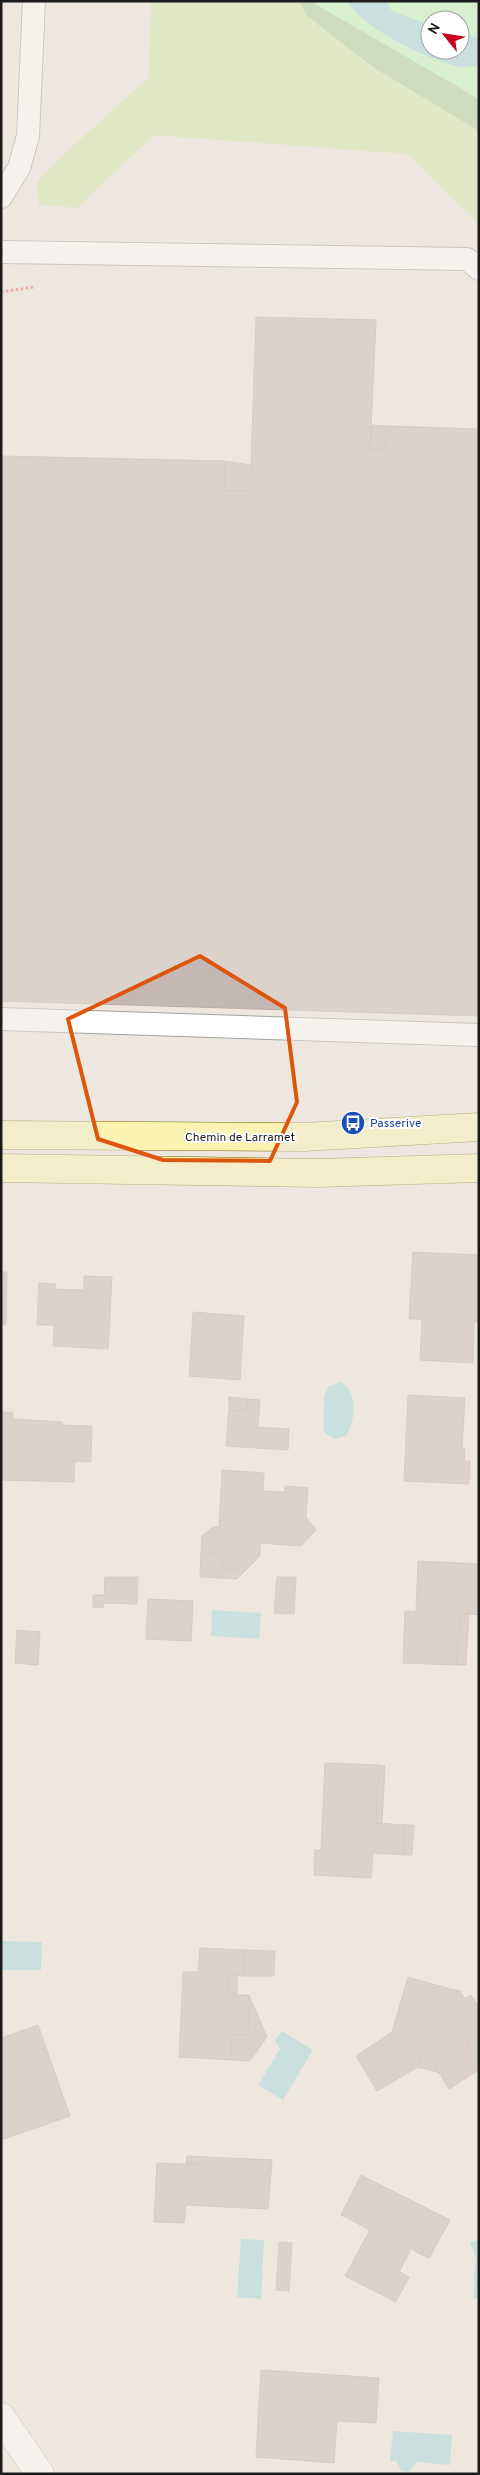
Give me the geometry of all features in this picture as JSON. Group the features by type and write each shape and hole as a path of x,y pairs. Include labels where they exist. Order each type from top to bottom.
{"main road":[{"name":"Chemin de Larramet","path":"1,1135 304,1137 479,1127"},
{"path":"1,1168 318,1173 479,1168"}],"street":[{"path":"1,2417 40,2474"}],"lane":[{"path":"1,197 19,168 28,136 34,1"},
{"path":"1,252 468,259 479,268"},
{"path":"1,1019 479,1035"}],"highlighted area":[{"path":"200,956 285,1008 297,1102 270,1161 163,1160 98,1139 68,1019"}],"green space":[{"path":"151,1 299,1 307,16 373,68 479,131 479,224 408,154 154,135 77,208 39,205 37,182 62,156 149,77"},
{"path":"299,1 427,1 443,10 420,10 420,60 470,60 470,26 479,31 479,131 374,68 307,16"},
{"path":"314,1 479,1 479,99 315,4"}],"water":[{"path":"347,1 386,1 392,11 420,21 420,53 379,31 355,11"},
{"path":"470,36 479,38 479,66 462,67 437,60 470,60"},
{"path":"340,1382 350,1392 354,1406 352,1422 346,1436 335,1439 323,1430 324,1396 329,1386"},
{"path":"212,1610 261,1613 259,1639 211,1636"},
{"path":"1,1941 42,1942 41,1970 1,1970"},
{"path":"282,2031 313,2050 283,2100 258,2085 280,2049 275,2041"},
{"path":"241,2239 264,2240 261,2299 237,2297"},
{"path":"479,2239 479,2299 473,2298 476,2257 470,2243"},
{"path":"393,2431 452,2435 450,2465 416,2462 410,2472 401,2471 396,2461 390,2461"}],"building":[{"path":"256,317 376,320 370,450 386,450 387,426 479,429 479,1016 1,1001 1,456 225,461 224,491 250,491"},
{"path":"372,425 387,426 386,450 370,450"},
{"path":"225,461 251,465 250,491 224,491"},
{"path":"413,1252 479,1255 479,1322 474,1322 473,1363 420,1360 422,1319 409,1319"},
{"path":"1,1272 7,1272 6,1325 1,1325"},
{"path":"84,1276 112,1277 108,1349 53,1346 54,1325 37,1325 39,1283 56,1284 55,1289 84,1290"},
{"path":"193,1312 244,1316 240,1380 189,1376"},
{"path":"408,1395 465,1398 462,1448 465,1449 464,1461 470,1461 469,1484 404,1481"},
{"path":"229,1397 247,1399 247,1411 229,1410"},
{"path":"247,1399 260,1400 258,1427 289,1429 288,1450 226,1446 229,1410 247,1411"},
{"path":"1,1412 13,1413 13,1419 62,1422 62,1425 92,1426 91,1462 75,1461 74,1482 1,1480"},
{"path":"222,1470 264,1473 263,1491 285,1492 285,1486 308,1488 306,1517 316,1530 301,1546 260,1543 260,1556 245,1571 221,1569 223,1554 201,1553 202,1536 213,1527 219,1527"},
{"path":"201,1553 223,1554 221,1569 245,1571 237,1579 200,1577"},
{"path":"418,1561 479,1564 479,1605 469,1605 469,1614 460,1614 457,1665 403,1663 405,1611 416,1612"},
{"path":"105,1577 138,1577 137,1604 103,1603 103,1608 93,1607 93,1595 104,1595"},
{"path":"277,1577 296,1577 294,1614 274,1613"},
{"path":"148,1599 193,1601 191,1641 146,1639"},
{"path":"469,1605 479,1605 479,1615 469,1614"},
{"path":"460,1614 469,1614 466,1665 457,1665"},
{"path":"17,1630 40,1632 38,1665 15,1663"},
{"path":"325,1763 379,1765 376,1823 405,1825 403,1855 373,1853 371,1878 314,1875 315,1850 321,1850"},
{"path":"379,1765 385,1766 382,1824 376,1823"},
{"path":"405,1825 414,1825 412,1855 403,1855"},
{"path":"200,1948 245,1950 244,1976 229,1975 228,1995 249,1995 248,2035 232,2035 232,2060 179,2057 183,1972 198,1972"},
{"path":"245,1950 275,1951 274,1976 244,1976"},
{"path":"229,1975 237,1975 237,1996 228,1995"},
{"path":"408,1977 429,1983 437,1995 447,1988 460,1991 465,1999 471,1995 479,2007 479,2035 470,2040 465,2057 474,2073 449,2089 432,2061 420,2057 418,2067 377,2091 356,2056 392,2032"},
{"path":"429,1983 444,1987 447,1988 437,1995"},
{"path":"249,1995 267,2037 250,2061 232,2060 232,2035 248,2035"},
{"path":"38,2025 70,2116 1,2140 1,2038"},
{"path":"479,2035 479,2069 474,2073 465,2057 470,2040"},
{"path":"420,2057 432,2061 440,2073 418,2067"},
{"path":"187,2156 207,2157 206,2165 186,2164"},
{"path":"207,2157 272,2160 268,2209 186,2205 184,2223 154,2222 157,2163 206,2165"},
{"path":"361,2175 434,2212 430,2219 427,2218 420,2231 430,2237 422,2255 411,2249 386,2297 345,2276 370,2230 341,2215"},
{"path":"434,2212 450,2220 429,2258 422,2255 430,2237 420,2231 427,2218 430,2219"},
{"path":"279,2242 292,2243 289,2291 276,2290"},
{"path":"399,2271 409,2277 396,2302 386,2297"},
{"path":"261,2370 379,2378 376,2423 337,2421 334,2463 256,2457"}],"place":[{"name":"Passerive","path":"353,1123"}]}
